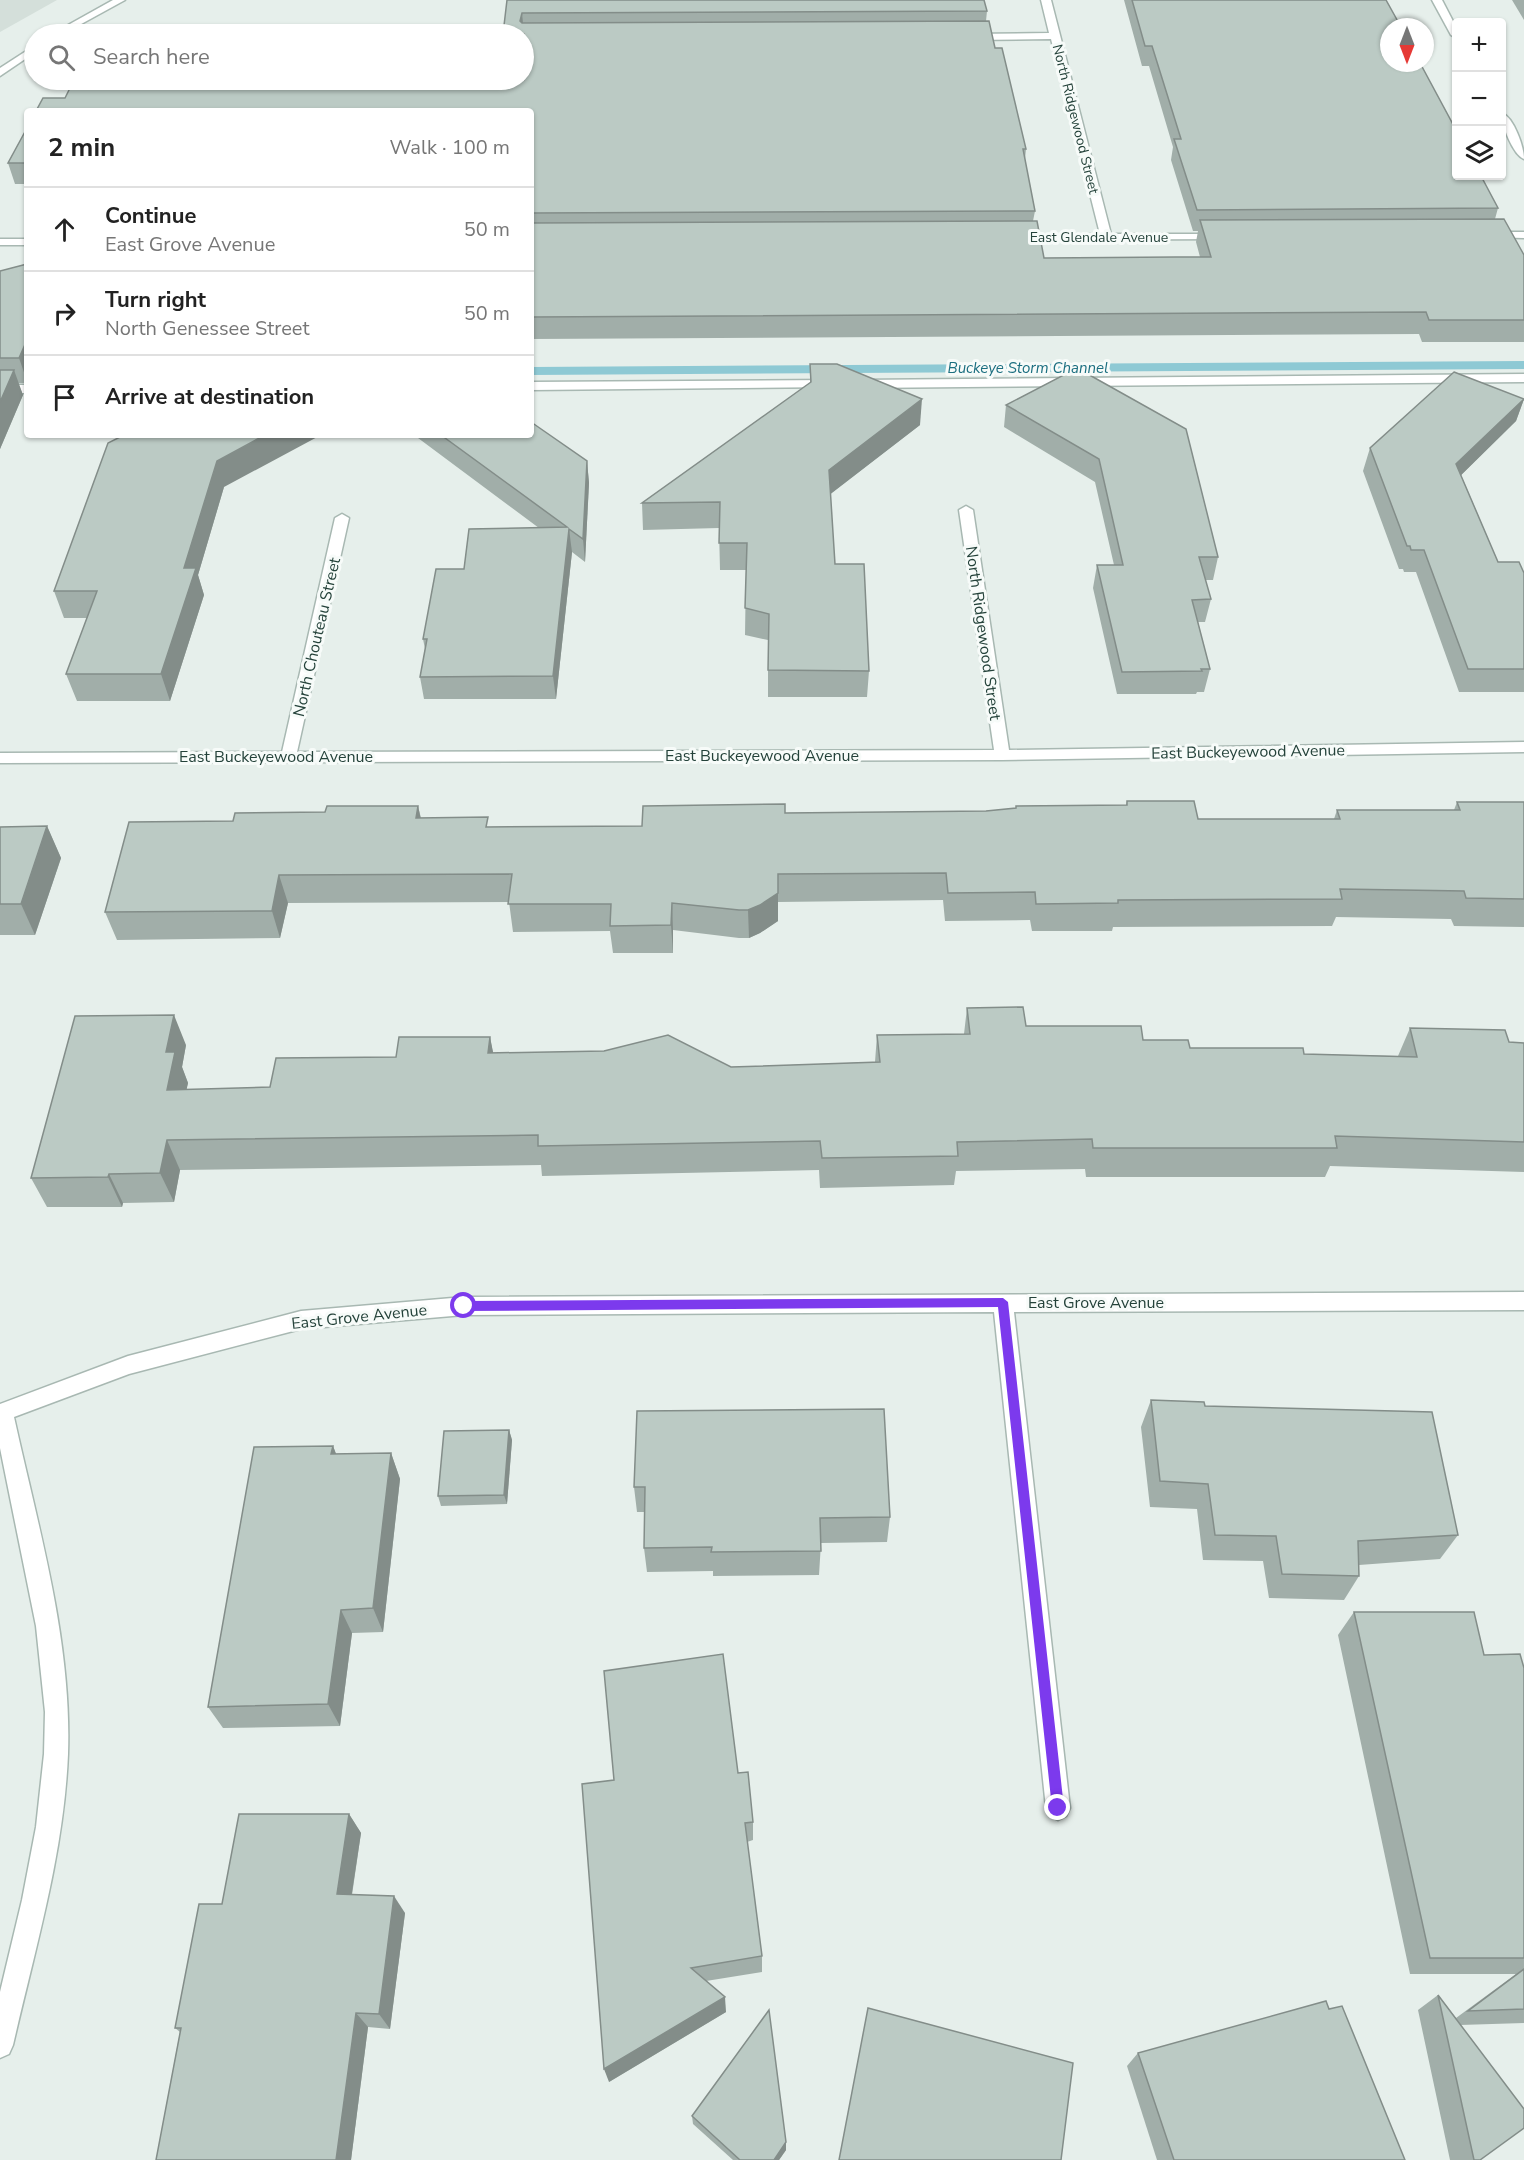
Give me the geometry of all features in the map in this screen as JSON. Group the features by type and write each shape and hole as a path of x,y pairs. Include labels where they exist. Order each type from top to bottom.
{"street":[{"path":"76,24 120,0"},
{"name":"North Ridgewood Street","path":"1046,0 1106,237"},
{"path":"1437,0 1452,27"},
{"path":"960,37 1055,36"},
{"path":"0,73 24,56"},
{"path":"1506,123 1524,156"},
{"path":"1476,235 1524,235"},
{"name":"East Glendale Avenue","path":"998,238 1237,237"},
{"path":"0,242 24,242"},
{"path":"534,386 1524,378"},
{"path":"0,389 24,388"},
{"name":"North Ridgewood Street","path":"966,510 1002,755"},
{"name":"North Chouteau Street","path":"289,755 342,518"},
{"name":"East Buckeyewood Avenue","path":"0,758 289,755 1002,755 1524,747"},
{"name":"East Grove Avenue","path":"2,1413 128,1365 301,1320 464,1306 1524,1300"},
{"path":"1003,1302 1058,1808"},
{"path":"0,2045 51,1811 56,1752 54,1683 44,1615 2,1413"}],"shaded area":[{"path":"0,0 57,0 0,32"}],"building":[{"path":"507,0 984,0 987,11 522,13 520,21 522,23 989,21 995,48 1002,48 1026,149 1023,149 1035,211 534,213 534,108 38,108 43,98 65,98 69,90 534,90 534,24 504,24"},
{"path":"1132,0 1386,0 1396,18 1380,18 1380,72 1425,72 1452,123 1452,180 1483,180 1498,208 1197,210 1174,139 1181,139 1152,46 1145,46"},
{"path":"24,134 24,163 8,163"},
{"path":"1504,219 1524,255 1524,320 1429,320 1426,312 534,317 534,223 1037,221 1044,258 1211,257 1200,220"},
{"path":"24,265 24,347 19,358 0,358 0,271"},
{"path":"810,364 837,364 922,399 829,470 835,564 864,564 869,671 768,670 769,614 745,608 747,543 719,543 720,502 642,503 811,382"},
{"path":"1077,368 1186,429 1218,557 1199,557 1211,599 1192,600 1210,669 1122,672 1097,565 1123,565 1099,459 1006,405"},
{"path":"0,370 14,370 0,402"},
{"path":"1454,372 1524,399 1456,464 1498,562 1519,562 1524,573 1524,669 1468,669 1424,550 1411,550 1410,546 1407,546 1370,448"},
{"path":"534,424 587,461 583,539 569,529 553,676 420,677 427,639 423,639 436,569 464,569 469,529 567,527 445,438 534,438"},
{"path":"118,438 259,438 217,461 184,568 196,568 161,674 66,674 97,591 54,591 108,443"},
{"path":"1127,801 1194,801 1198,819 1340,819 1337,810 1460,810 1457,802 1524,802 1524,899 1466,898 1464,891 1340,889 1342,899 1118,900 1118,903 1036,904 1035,892 948,893 946,873 778,874 778,893 748,910 672,903 671,925 610,926 611,904 508,904 512,874 279,875 272,911 105,912 129,822 233,821 235,813 325,812 327,806 418,806 416,818 488,817 486,827 642,826 643,806 785,804 785,813 986,811 1016,808 1016,806 1127,805"},
{"path":"47,826 21,904 0,904 0,827"},
{"path":"1023,1007 1026,1026 1141,1026 1143,1040 1188,1040 1190,1048 1303,1048 1304,1054 1417,1057 1410,1028 1505,1030 1509,1042 1524,1043 1524,1142 1335,1136 1337,1148 1093,1148 1092,1139 957,1142 958,1156 822,1158 820,1141 538,1146 538,1135 167,1140 160,1173 109,1174 108,1177 31,1178 75,1016 174,1015 166,1052 175,1052 167,1090 270,1087 276,1058 396,1057 399,1037 490,1037 488,1053 604,1051 668,1035 731,1067 880,1062 877,1035 970,1034 967,1008"},
{"path":"1151,1400 1204,1402 1205,1406 1432,1412 1458,1535 1358,1541 1359,1576 1282,1574 1276,1536 1215,1535 1208,1484 1160,1481"},
{"path":"884,1409 890,1517 820,1518 821,1551 711,1552 712,1547 644,1548 645,1487 634,1487 637,1411"},
{"path":"509,1430 504,1495 438,1496 444,1431"},
{"path":"333,1446 331,1454 391,1453 373,1608 341,1610 328,1704 208,1707 254,1447"},
{"path":"1354,1612 1474,1612 1484,1655 1520,1654 1524,1668 1524,1958 1430,1958"},
{"path":"723,1654 738,1773 748,1772 753,1822 745,1823 762,1956 691,1968 725,1997 604,2069 582,1784 614,1780 604,1671"},
{"path":"239,1814 349,1814 337,1894 394,1896 379,2014 356,2013 336,2160 156,2160 181,2028 175,2028 199,1904 222,1904"},
{"path":"1524,1969 1524,2009 1468,2011"},
{"path":"1438,1995 1524,2109 1524,2128 1480,2160 1474,2160"},
{"path":"1326,2001 1329,2009 1342,2006 1405,2160 1174,2160 1138,2053"},
{"path":"868,2008 1073,2063 1061,2160 839,2160"},
{"path":"769,2010 786,2142 774,2160 740,2160 692,2116"}],"waterway":[{"name":"Buckeye Storm Channel","path":"534,371 1524,365"}],"route":[{"path":"464,1306 1003,1302 1058,1808"}]}
